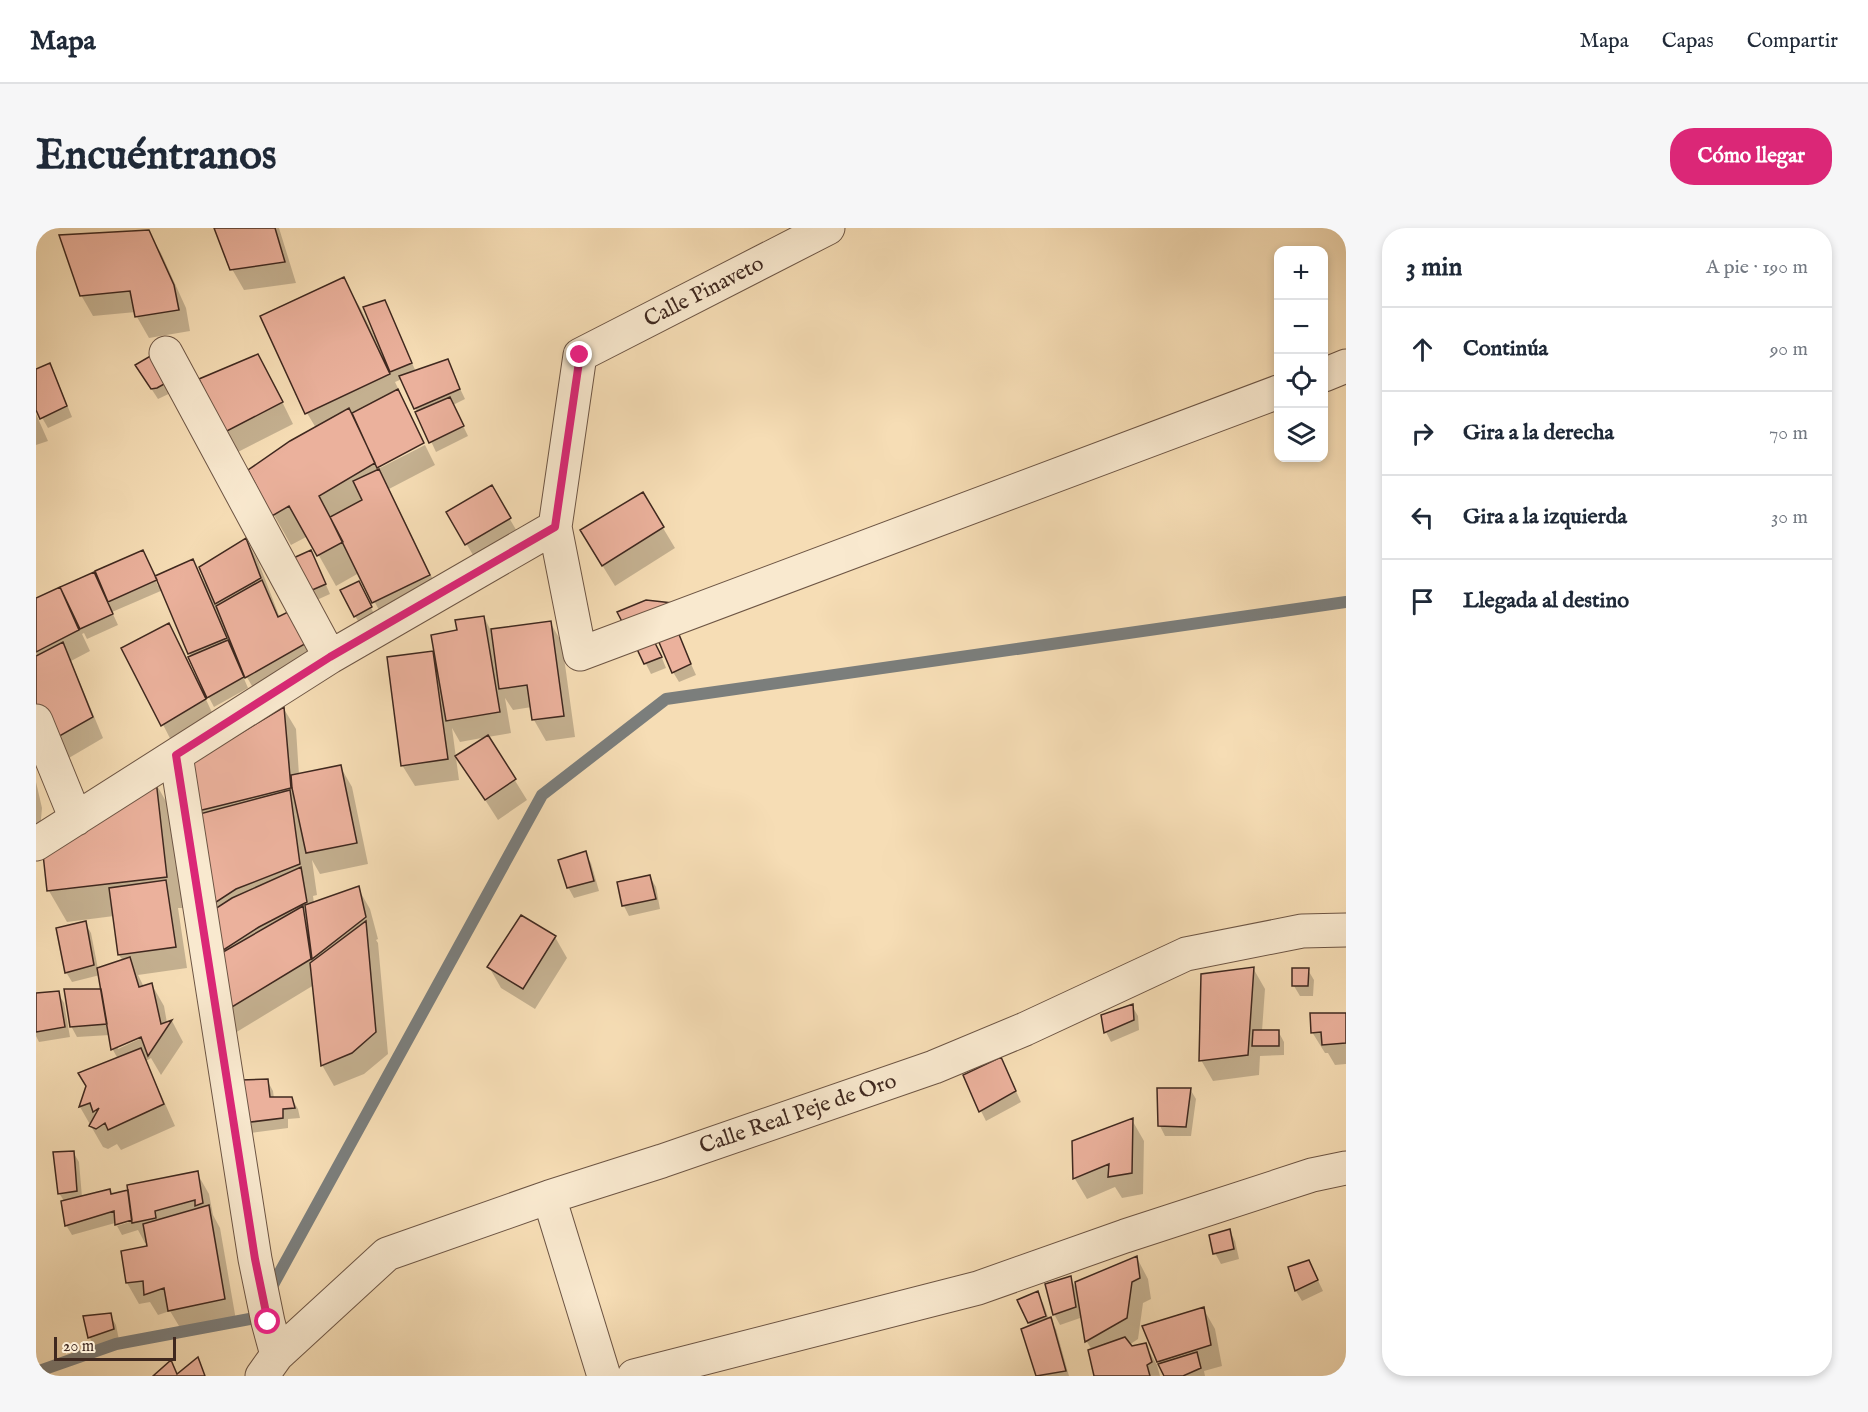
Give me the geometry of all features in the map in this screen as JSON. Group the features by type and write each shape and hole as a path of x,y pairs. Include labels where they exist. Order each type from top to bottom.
{"street":[{"name":"Calle Pinaveto","path":"555,527 580,355 828,228"},
{"path":"166,354 330,657"},
{"path":"1328,373 1346,366"},
{"path":"36,844 330,657 555,527 580,654 1274,394"},
{"path":"36,722 76,819"},
{"path":"176,755 255,1259 268,1322 269,1365"},
{"name":"Calle Real Peje de Oro","path":"269,1365 387,1254 934,1067 1036,1024 1186,954 1302,931 1346,930"},
{"path":"634,1376 978,1288 1312,1174 1346,1168"},
{"path":"549,1197 604,1376"}],"building":[{"path":"214,228 275,228 285,262 230,270"},
{"path":"149,230 174,285 179,310 135,317 130,291 80,296 59,235"},
{"path":"344,277 390,374 305,414 260,316"},
{"path":"385,300 412,363 390,372 363,307"},
{"path":"159,351 175,378 151,389 135,365"},
{"path":"258,354 283,402 225,432 199,379"},
{"path":"448,359 460,389 414,409 399,376"},
{"path":"50,363 67,406 40,419 36,410 36,369"},
{"path":"398,389 424,443 377,468 352,413"},
{"path":"450,397 464,426 429,443 415,412"},
{"path":"349,408 375,463 319,496 343,542 317,556 289,506 272,516 248,470 290,441"},
{"path":"379,469 430,575 372,603 330,517 362,500 353,481"},
{"path":"492,485 511,518 465,545 446,512"},
{"path":"643,492 664,527 602,566 580,530"},
{"path":"246,538 261,578 215,604 199,567"},
{"path":"143,550 157,580 108,602 95,571"},
{"path":"311,550 326,584 303,594 289,560"},
{"path":"193,559 227,638 188,654 155,576"},
{"path":"94,572 113,614 80,629 60,587"},
{"path":"262,580 278,617 294,609 310,641 245,678 216,606"},
{"path":"359,581 372,607 354,617 340,590"},
{"path":"60,587 79,630 36,652 36,598"},
{"path":"646,600 673,603 628,633 617,612"},
{"path":"484,616 500,712 446,721 431,635 457,630 455,620"},
{"path":"551,621 564,716 532,720 527,685 499,689 491,629"},
{"path":"169,623 206,699 161,726 121,648"},
{"path":"678,632 691,664 672,673 658,640"},
{"path":"228,640 244,677 207,698 188,657"},
{"path":"654,641 662,657 644,664 637,649"},
{"path":"63,642 93,717 49,742 36,710 36,656"},
{"path":"433,651 448,759 401,766 387,657"},
{"path":"284,707 291,788 198,811 193,762"},
{"path":"488,735 516,779 485,800 455,756"},
{"path":"341,765 357,843 306,853 291,775"},
{"path":"156,780 167,877 47,891 42,845"},
{"path":"290,790 300,864 236,889 204,910 192,816"},
{"path":"586,851 594,881 567,888 558,860"},
{"path":"301,867 307,902 259,927 211,958 204,916 232,898"},
{"path":"650,875 656,899 622,906 617,882"},
{"path":"166,880 176,947 118,955 109,888"},
{"path":"359,886 366,917 312,959 305,905"},
{"path":"303,906 311,959 222,1013 211,959"},
{"path":"521,915 556,936 523,989 487,967"},
{"path":"86,921 94,965 65,973 56,928"},
{"path":"366,921 376,1032 352,1053 321,1066 310,963"},
{"path":"130,957 139,987 152,983 161,1024 172,1020 148,1056 141,1037 111,1050 97,968"},
{"path":"1254,967 1248,1055 1199,1061 1201,974"},
{"path":"1292,968 1309,968 1308,986 1292,986"},
{"path":"64,989 101,989 107,1024 70,1027"},
{"path":"59,991 65,1027 36,1032 36,993"},
{"path":"1133,1004 1134,1020 1104,1033 1101,1015"},
{"path":"1310,1013 1346,1013 1346,1043 1322,1045 1321,1032 1311,1033"},
{"path":"1253,1030 1279,1030 1279,1046 1252,1046"},
{"path":"141,1048 164,1104 108,1130 105,1123 96,1129 89,1126 99,1108 93,1112 90,1103 79,1107 86,1086 78,1073"},
{"path":"1001,1057 1016,1091 979,1112 963,1075"},
{"path":"268,1079 270,1097 292,1097 295,1108 283,1109 283,1118 243,1123 241,1080"},
{"path":"1157,1088 1191,1088 1186,1127 1158,1126"},
{"path":"1133,1118 1132,1173 1108,1177 1109,1164 1073,1179 1072,1141"},
{"path":"74,1151 77,1191 58,1194 53,1152"},
{"path":"198,1171 203,1203 195,1206 195,1200 155,1211 156,1218 132,1223 127,1185"},
{"path":"110,1189 111,1194 128,1190 132,1220 115,1225 114,1211 65,1226 61,1201"},
{"path":"209,1205 225,1299 168,1311 164,1288 144,1295 143,1281 126,1283 121,1251 147,1246 143,1224"},
{"path":"1230,1229 1234,1249 1213,1254 1209,1235"},
{"path":"1137,1256 1140,1278 1132,1282 1127,1318 1085,1342 1075,1282"},
{"path":"1309,1260 1318,1280 1295,1291 1288,1267"},
{"path":"1071,1276 1076,1307 1053,1315 1045,1284"},
{"path":"1038,1291 1046,1316 1028,1323 1017,1300"},
{"path":"1204,1307 1211,1345 1157,1362 1142,1326"},
{"path":"111,1313 114,1329 88,1338 83,1316"},
{"path":"1051,1317 1066,1371 1036,1376 1021,1329"},
{"path":"1125,1337 1132,1346 1146,1343 1152,1362 1147,1365 1150,1376 1094,1376 1088,1350"},
{"path":"1197,1352 1201,1368 1183,1376 1164,1376 1158,1364"},
{"path":"198,1357 205,1376 153,1376 171,1360 177,1374"}],"waterway":[{"path":"269,1292 542,795 666,699 1346,602"},
{"path":"36,1372 116,1344 255,1318 260,1309"}],"route":[{"path":"268,1322 255,1259 176,755 330,657 555,527 580,355"}]}
